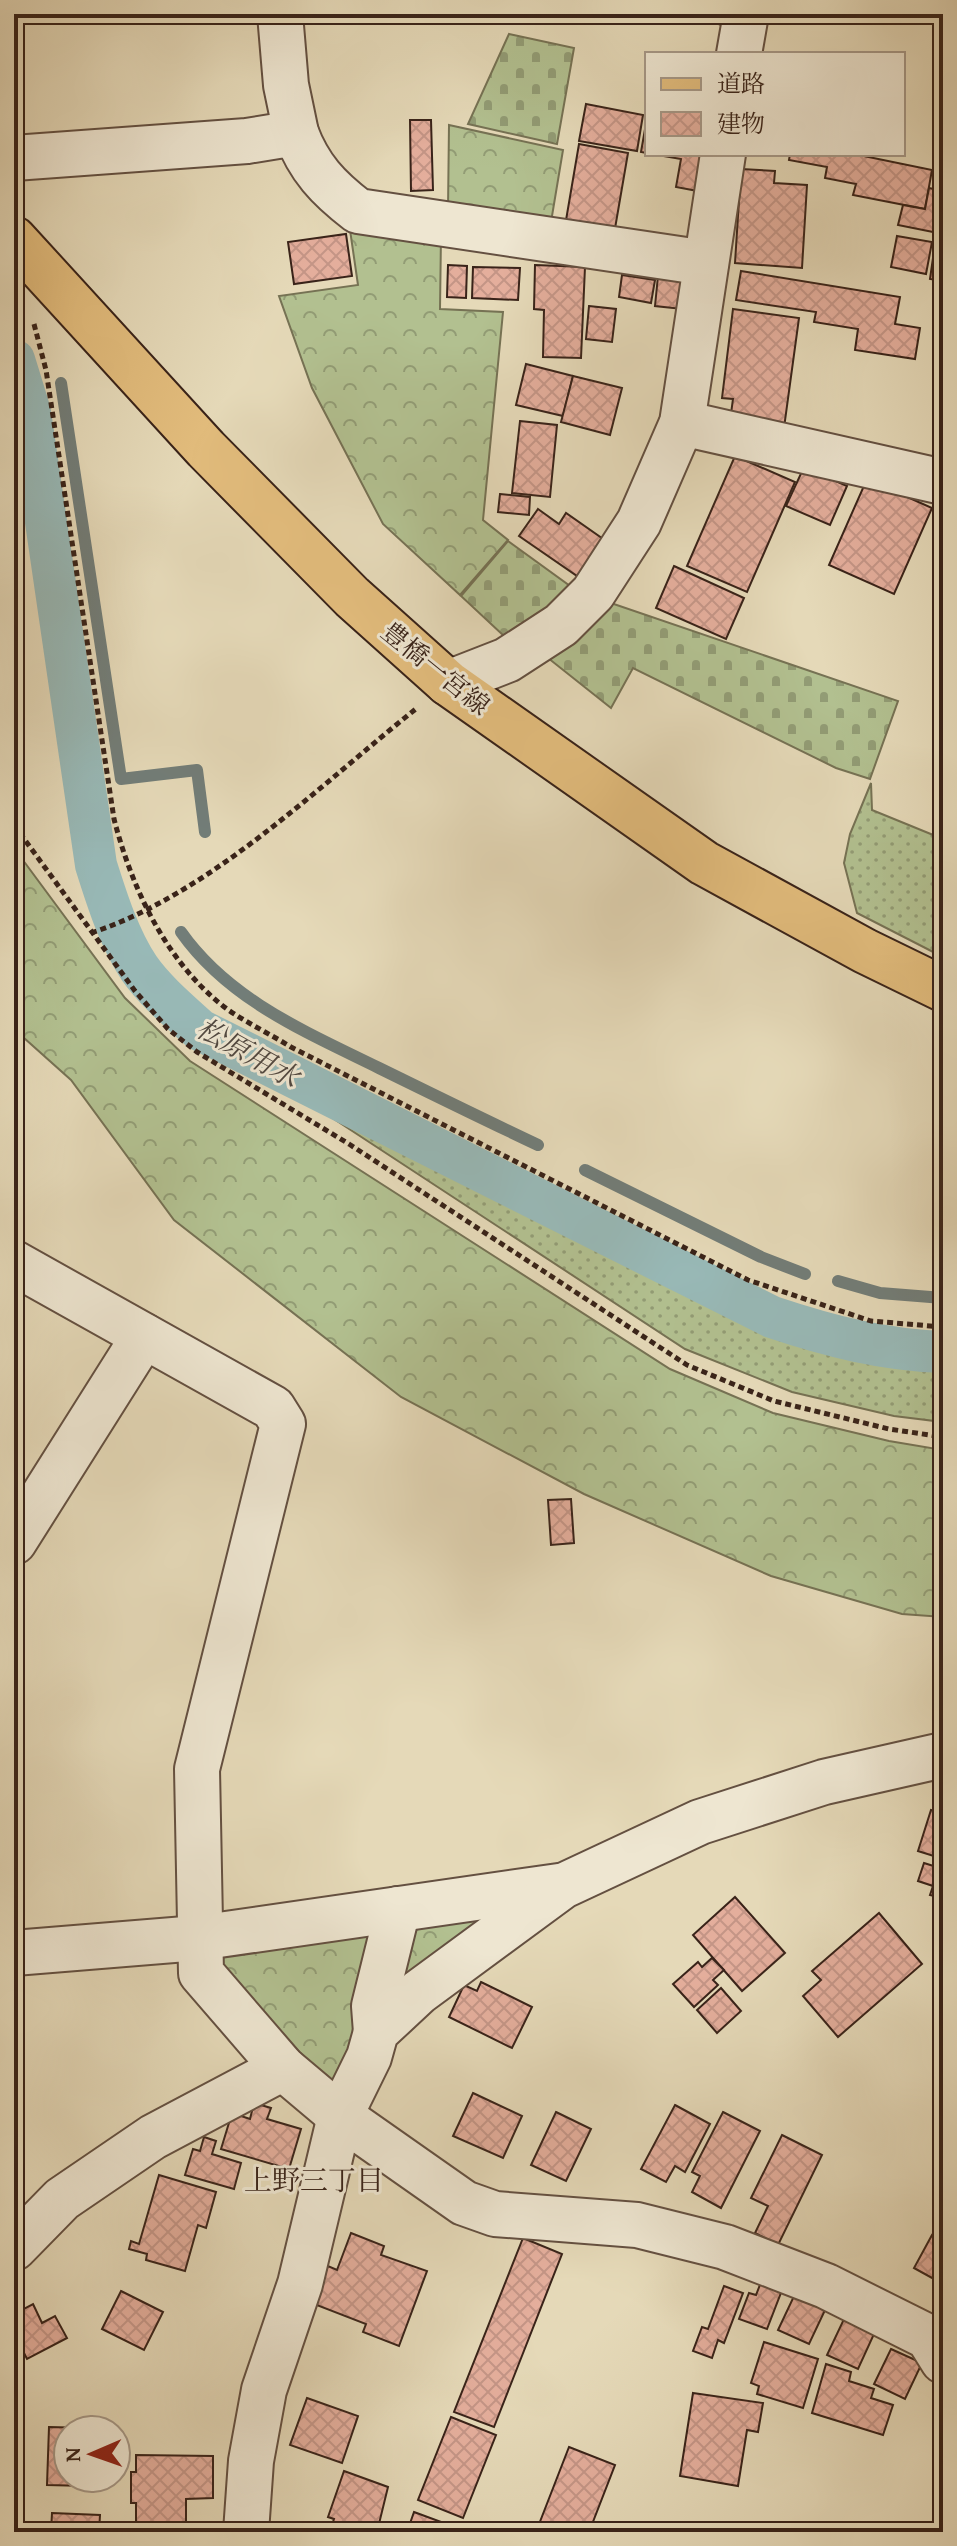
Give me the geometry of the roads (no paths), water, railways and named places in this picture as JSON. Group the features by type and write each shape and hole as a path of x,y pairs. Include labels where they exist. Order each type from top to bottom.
{"main road":[{"name":"豊橋一宮線","path":"14,239 206,449 352,597 448,683 704,863 865,951 943,989"}],"street":[{"path":"280,14 286,85 296,133 306,160 330,190 358,211 706,263"},
{"path":"739,52 746,14"},
{"path":"14,158 247,141 296,133"},
{"path":"448,683 507,660 561,625 593,593 639,522 682,423 723,156"},
{"path":"682,423 943,482"},
{"path":"14,1263 273,1408 283,1424 197,1769 201,1973 283,2068 340,2116 464,2203 495,2214 637,2225 725,2247 826,2286 928,2337 943,2361"},
{"path":"14,1542 144,1336"},
{"path":"376,2032 419,1992 563,1886 700,1822 824,1782 943,1755"},
{"path":"14,1953 198,1938 563,1886"},
{"path":"252,2530 251,2461 264,2390 300,2284 340,2116 369,2057 376,2032 374,2006 398,1909"},
{"path":"14,2248 62,2199 153,2137 283,2068"}],"waterway":[{"name":"松原用水","path":"14,360 30,412 96,865 125,944 139,968 160,993 200,1030 772,1317 856,1341 943,1352"},
{"path":"61,383 121,779 197,770 205,832"},
{"path":"181,932 222,977 271,1012 538,1145"},
{"path":"585,1170 761,1257 805,1274"},
{"path":"838,1281 880,1293 943,1298"}],"district":[{"name":"上野三丁目","path":"314,2179"}]}
